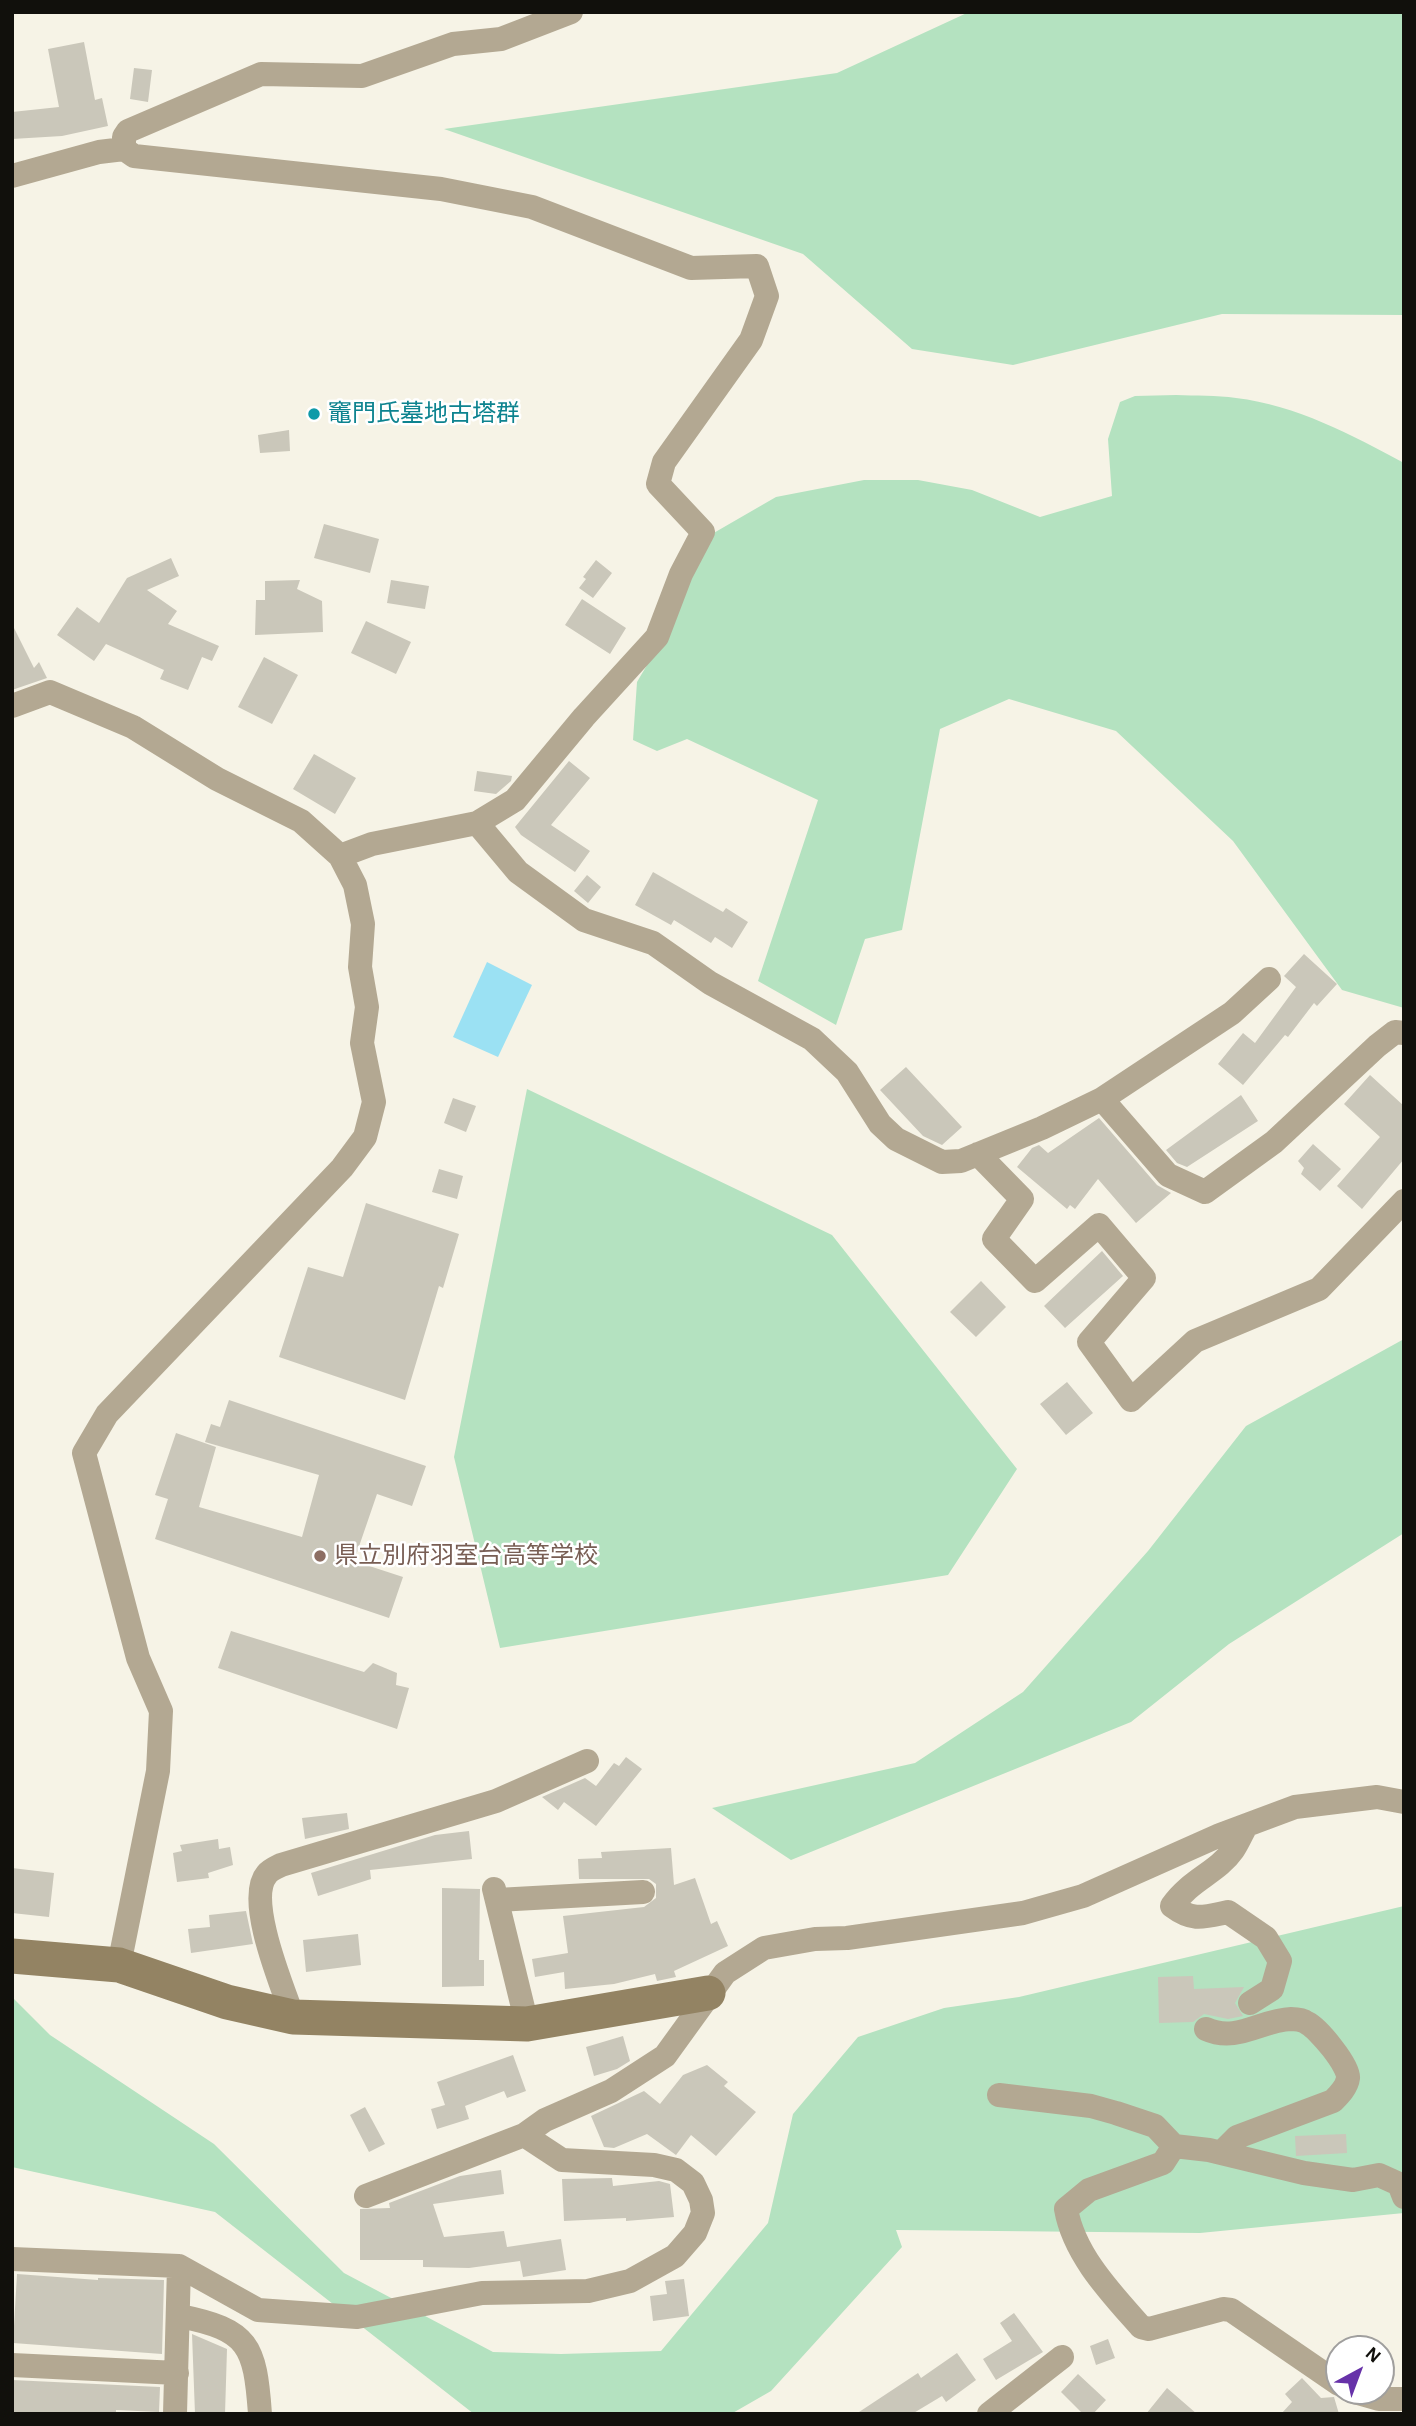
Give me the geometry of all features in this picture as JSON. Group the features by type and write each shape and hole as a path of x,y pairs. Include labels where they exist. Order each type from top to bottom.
{"street":[{"path":"124,149 124,137 128,131 261,74 362,76 453,44 501,39 571,12"},
{"path":"12,176 99,152 124,149 135,156 242,170 441,189 532,207 691,268 757,266 767,296 751,340 664,462 657,484 703,531 681,574 657,637 584,717 515,800 477,823 372,844 340,856"},
{"path":"12,706 50,692 133,727 217,779 301,821 340,856 355,885 363,924 360,967 367,1007 362,1043 374,1102 365,1137 342,1168 107,1414 83,1453 138,1658 161,1711 158,1771 119,1965"},
{"path":"477,823 518,872 584,920 653,943 710,983 812,1038 847,1072 871,1113 896,1139 942,1162 961,1161 1042,1128 1102,1099 1232,1013 1269,979"},
{"path":"1102,1099 1168,1175 1205,1192 1274,1142 1377,1046 1395,1032 1404,1033"},
{"path":"978,1154 1023,1199 994,1239 1035,1281 1099,1225 1144,1279 1089,1342 1131,1400 1195,1340 1319,1289 1404,1201"},
{"path":"293,2017 264,1935 261,1890 267,1874 281,1865 496,1801 587,1761"},
{"path":"366,2196 524,2135 545,2120 611,2091 665,2056 725,1973 764,1948 1023,1913 1083,1896 1295,1807 1377,1797 1404,1802"},
{"path":"1246,1826 1232,1851 1216,1867 1184,1888 1172,1906 1186,1917 1206,1917 1228,1912 1266,1938 1280,1961 1272,1989 1250,2003"},
{"path":"527,2024 495,1894 643,1892"},
{"path":"12,1956 119,1965 227,2002 293,2017 527,2024 708,1993"},
{"path":"1206,2029 1217,2035 1245,2033 1289,2019 1305,2021 1344,2061 1349,2077 1343,2091 1333,2101 1237,2137 1221,2153"},
{"path":"999,2095 1103,2109 1155,2126 1174,2146 1221,2153 1304,2173 1353,2180 1379,2175 1399,2184 1404,2197"},
{"path":"12,2259 179,2266 258,2310 357,2317 482,2293 588,2291 630,2281 675,2256 695,2233 703,2213 701,2200 693,2183 676,2170 654,2165 562,2161 524,2135"},
{"path":"1174,2146 1163,2163 1089,2190 1066,2209 1068,2222 1097,2276 1141,2327 1149,2329 1223,2309 1231,2310 1325,2374"},
{"path":"175,2414 180,2316 179,2266"},
{"path":"180,2316 218,2324 250,2351 258,2378 260,2414"},
{"path":"989,2414 1062,2357"},
{"path":"12,2365 177,2373"}],"green space":[{"path":"969,12 1404,12 1404,315 1222,314 1013,365 912,349 803,254 444,129 837,73"},
{"path":"1135,396 1228,397 1280,407 1344,432 1404,463 1404,1008 1342,990 1233,841 1116,731 1009,699 940,729 902,930 865,939 836,1025 758,981 818,800 687,739 657,751 633,740 637,682 676,616 705,538 776,497 864,480 918,480 972,490 1040,517 1112,496 1108,439 1120,402"},
{"path":"527,1089 832,1235 1017,1469 948,1575 500,1648 454,1457"},
{"path":"1404,1339 1404,1533 1229,1644 1131,1722 791,1860 712,1808 915,1763 1023,1692 1148,1551 1246,1426"},
{"path":"1404,1906 1404,2213 1200,2233 896,2230 902,2247 771,2391 731,2414 474,2414 215,2212 12,2167 12,1997 50,2035 214,2144 344,2273 493,2352 561,2354 661,2351 768,2223 793,2114 858,2037 944,2008 1019,1997"}],"water":[{"path":"487,962 532,985 498,1057 453,1037"}],"building":[{"path":"84,42 95,100 102,98 108,126 62,136 12,139 12,112 59,107 48,49"},
{"path":"134,68 152,70 148,102 130,99"},
{"path":"289,430 290,451 260,453 258,435"},
{"path":"324,524 379,539 370,573 314,558"},
{"path":"171,558 179,576 147,590 177,611 168,624 219,646 212,661 202,657 188,690 160,679 164,670 106,644 94,661 57,635 77,607 99,623 127,578"},
{"path":"596,560 612,573 593,598 579,588 586,579 583,577"},
{"path":"300,580 297,589 322,601 323,632 255,635 256,600 265,600 265,581"},
{"path":"391,580 429,586 425,609 387,603"},
{"path":"582,599 626,628 610,654 565,625"},
{"path":"366,621 411,642 396,674 351,653"},
{"path":"12,624 34,668 39,662 47,678 12,690"},
{"path":"264,657 298,675 272,724 238,707"},
{"path":"314,754 356,778 335,814 293,789"},
{"path":"569,761 590,778 551,825 590,851 575,872 521,835 515,827"},
{"path":"477,771 512,776 511,781 496,794 474,791"},
{"path":"653,872 723,912 726,908 748,922 732,948 715,937 711,943 674,920 671,925 635,905"},
{"path":"587,875 601,887 588,903 574,891"},
{"path":"1304,954 1337,984 1317,1006 1314,1003 1288,1037 1285,1035 1243,1085 1218,1064 1243,1033 1255,1043 1296,987 1284,976"},
{"path":"906,1067 962,1127 942,1145 923,1136 880,1090"},
{"path":"1370,1075 1404,1106 1404,1159 1362,1209 1337,1186 1380,1137 1344,1104"},
{"path":"1241,1095 1258,1121 1187,1167 1177,1163 1166,1150"},
{"path":"453,1098 476,1106 466,1132 444,1123"},
{"path":"1099,1118 1157,1185 1171,1193 1136,1223 1098,1179 1075,1209 1070,1205 1067,1209 1017,1167 1032,1148 1039,1145 1048,1153"},
{"path":"1313,1144 1341,1169 1320,1191 1301,1174 1304,1168 1298,1161"},
{"path":"439,1169 463,1176 457,1199 432,1192"},
{"path":"366,1203 459,1234 443,1288 439,1286 405,1400 279,1357 308,1267 343,1277"},
{"path":"1102,1251 1123,1276 1065,1328 1044,1306"},
{"path":"981,1281 1006,1307 976,1337 950,1312"},
{"path":"1067,1382 1093,1413 1066,1435 1040,1404"},
{"path":"229,1400 426,1466 412,1506 377,1494 354,1561 403,1577 389,1618 155,1539 168,1499 155,1495 176,1433 216,1447 199,1507 302,1537 319,1475 205,1442 211,1424 220,1427"},
{"path":"231,1631 364,1672 373,1663 397,1673 396,1685 409,1688 397,1729 218,1668"},
{"path":"626,1757 642,1769 596,1826 564,1802 558,1810 542,1797 585,1778 596,1786 614,1763 619,1766"},
{"path":"347,1813 349,1829 305,1839 302,1818"},
{"path":"469,1831 472,1859 370,1870 371,1879 318,1896 311,1873 435,1835"},
{"path":"218,1839 219,1849 230,1847 233,1865 208,1873 209,1878 177,1882 173,1853 182,1851 180,1845"},
{"path":"671,1848 674,1885 695,1878 711,1924 717,1921 728,1946 674,1971 676,1977 657,1981 655,1974 614,1984 565,1989 564,1972 535,1977 532,1959 568,1953 563,1916 644,1907 656,1898 656,1884 649,1879 579,1879 578,1859 602,1858 601,1852"},
{"path":"12,1868 54,1873 49,1917 12,1913"},
{"path":"442,1888 480,1889 479,1960 484,1960 484,1986 442,1987"},
{"path":"246,1911 253,1944 191,1953 188,1929 210,1927 209,1915"},
{"path":"358,1934 361,1965 306,1972 303,1940"},
{"path":"1193,1976 1194,1989 1244,1987 1235,2003 1243,2016 1228,2019 1204,2014 1193,2022 1159,2023 1158,1977"},
{"path":"623,2036 630,2061 617,2069 594,2076 586,2047"},
{"path":"513,2055 526,2091 507,2098 504,2091 465,2106 469,2119 437,2129 431,2109 445,2105 437,2082"},
{"path":"707,2065 728,2082 724,2086 756,2112 716,2156 691,2135 676,2155 647,2134 614,2148 604,2147 591,2116 644,2091 660,2104 683,2075"},
{"path":"365,2107 385,2144 369,2152 350,2115"},
{"path":"1346,2134 1347,2153 1296,2156 1295,2136"},
{"path":"501,2170 504,2194 433,2204 444,2237 504,2231 507,2247 561,2239 566,2270 523,2277 520,2261 469,2268 423,2267 423,2260 360,2260 360,2209 390,2208 389,2203 460,2176"},
{"path":"612,2178 613,2186 659,2181 670,2184 674,2217 626,2221 626,2218 564,2221 562,2179"},
{"path":"17,2274 98,2280 164,2280 162,2354 13,2343"},
{"path":"684,2279 689,2316 653,2321 650,2296 667,2294 665,2281"},
{"path":"1014,2313 1043,2352 996,2380 983,2359 1012,2341 1000,2323"},
{"path":"192,2334 227,2349 225,2414 195,2414"},
{"path":"1108,2339 1115,2358 1096,2365 1090,2346"},
{"path":"957,2353 976,2380 946,2402 942,2396 912,2414 856,2414 918,2373 921,2378"},
{"path":"1078,2374 1106,2400 1093,2414 1083,2414 1061,2392"},
{"path":"1302,2378 1321,2398 1325,2398 1325,2405 1336,2405 1339,2414 1281,2414 1292,2402 1285,2394"},
{"path":"12,2380 160,2387 159,2412 116,2410 116,2414 12,2414"},
{"path":"1167,2388 1197,2414 1146,2414"}],"place":[{"name":"竈門氏墓地古塔群","path":"314,414"},
{"name":"県立別府羽室台高等学校","path":"320,1556"}]}
